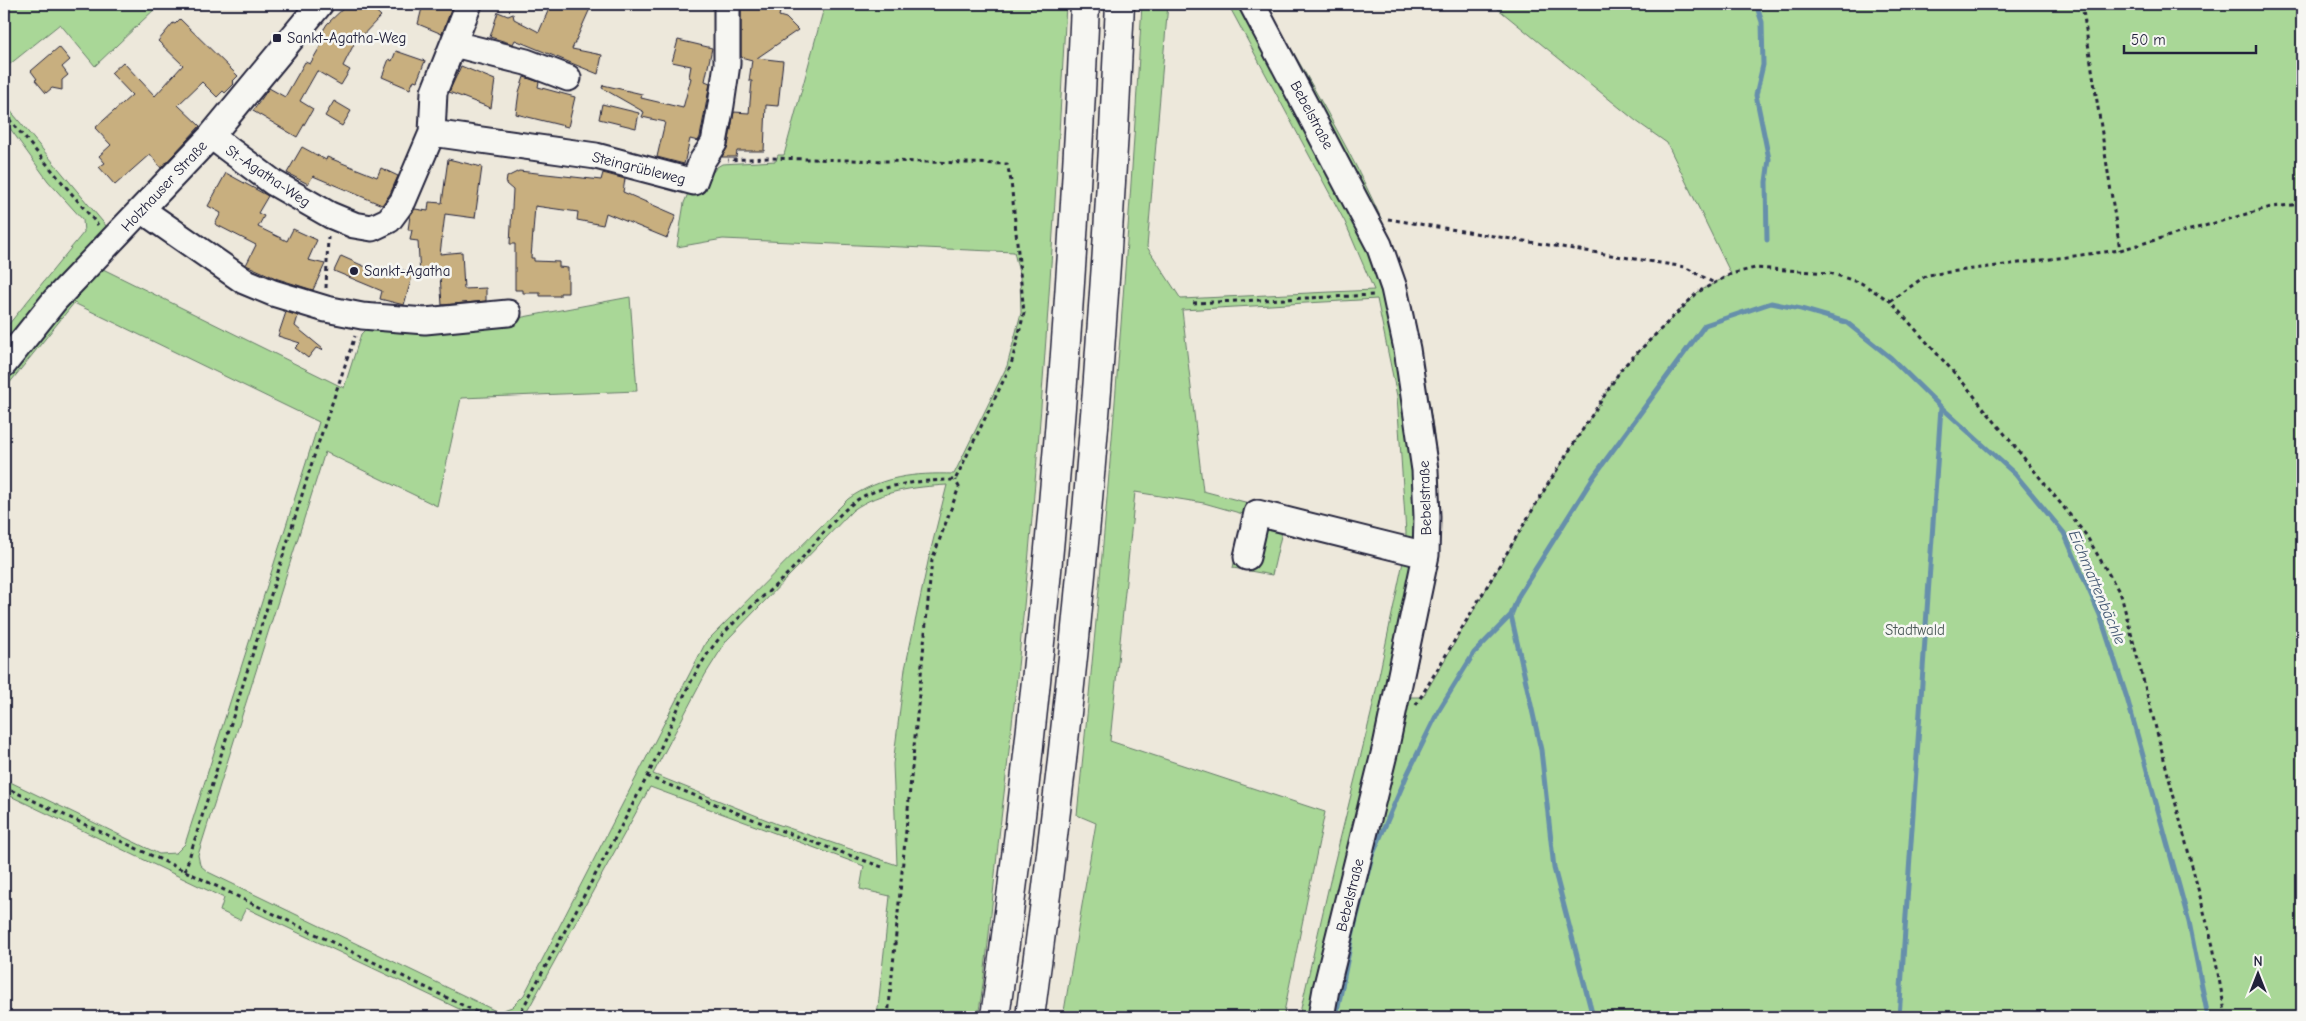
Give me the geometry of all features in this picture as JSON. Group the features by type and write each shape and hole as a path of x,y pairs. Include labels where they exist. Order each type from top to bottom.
{"highway":[{"path":"996,1017 1017,854 1050,550 1068,328 1085,4"},
{"path":"1030,1017 1052,854 1082,555 1101,330 1116,100 1120,4"}],"street":[{"name":"Holzhauser Straße","path":"4,364 55,300 211,136 320,4"},
{"name":"St.-Agatha-Weg","path":"211,136 274,183 330,215 354,225 372,228 389,220 403,201 432,133 434,92 470,4"},
{"name":"Steingrübleweg","path":"432,133 596,156 694,182 702,161 714,143 727,64 727,4"},
{"name":"Bebelstraße","path":"1252,4 1379,244 1396,293 1417,408 1425,470 1426,555 1390,728 1326,989 1321,1017"},
{"path":"454,44 526,62 568,78"},
{"path":"142,210 244,281 274,293 326,309 362,316 425,321 508,313"},
{"path":"1247,557 1257,513 1426,555"}],"path":[{"path":"2082,4 2120,250"},
{"path":"4,112 104,232"},
{"path":"702,161 768,158 1007,164 1011,181 1024,312 1011,365 955,480"},
{"path":"1890,301 1927,275 2120,250 2271,207 2302,204"},
{"path":"326,309 330,215"},
{"path":"1365,217 1399,220 1685,267 1714,283"},
{"path":"1412,711 1423,697 1548,484 1622,368 1698,292 1731,274 1755,268 1830,273 1861,282 1890,301 1966,386 2086,535 2121,595 2213,946 2226,1017"},
{"path":"1193,303 1396,293"},
{"path":"185,871 315,453 362,316"},
{"path":"518,1017 647,776 694,678 709,652 740,616 792,569 846,509 865,495 887,488 922,482 955,480"},
{"path":"888,1017 932,560 959,487 955,480"},
{"path":"647,776 774,828 885,868"},
{"path":"4,787 185,871 487,1017"}],"green space":[{"path":"4,4 160,4 95,66 60,24 10,64 4,56"},
{"path":"825,4 1066,4 1041,412 1013,717 978,1017 877,1017 890,896 860,889 864,866 650,787 524,1017 476,1017 246,908 240,920 220,911 224,898 4,793 4,779 159,854 176,853 185,844 319,422 74,303 4,390 4,330 84,232 83,220 48,181 4,120 4,103 122,245 103,269 344,388 361,334 368,327 470,327 630,297 637,391 461,398 437,506 325,452 198,855 200,865 208,872 498,1012 512,1007 524,995 706,642 848,499 873,485 886,481 912,475 954,474 1007,366 1021,313 1020,277 1014,252 723,239 677,247 684,203 689,191 703,184 717,167 722,164 776,161 778,155 784,155","holes":["947,485 929,557 905,669 893,764 897,865 777,824 653,774 705,675 727,640 853,510 874,498 886,494 922,487"]},
{"name":"Stadtwald","path":"1142,4 1168,4 1147,247 1181,299 1374,290 1345,222 1228,4 1266,4 1329,116 1386,230 1407,293 1421,358 1429,402 1440,495 1439,526 1434,568 1419,655 1409,697 1423,697 1548,484 1622,368 1698,292 1731,274 1667,143 1636,121 1492,4 2302,4 2302,1017 1299,1017 1371,714 1404,557 1283,527 1272,575 1233,568 1243,514 1204,503 1135,492 1110,741 1325,812 1283,1017 1063,1017 1096,823 1077,815 1114,410","holes":["1377,299 1397,396 1406,533 1405,544 1203,491 1182,310"]}],"building":[{"path":"348,4 368,4 381,16 354,44 343,66 350,70 341,85 317,71 300,101 313,109 297,137 253,111 269,88 285,97 305,62 310,64 324,40 319,37 327,24"},
{"path":"423,4 444,4 452,7 442,34 418,24"},
{"path":"551,4 592,4 572,49 602,55 598,74 515,40 513,44 490,37 498,12 508,16 513,14 514,19 539,32"},
{"path":"741,4 782,4 779,16 786,18 798,30 757,58 783,61 778,106 766,105 764,151 737,151 736,157 722,157 728,146 734,112 749,113 752,81 749,81 752,60 741,57"},
{"path":"180,19 238,76 232,82 234,84 225,93 223,91 217,97 202,82 178,105 200,126 161,168 150,154 115,185 99,167 105,163 99,156 111,145 95,128 132,95 111,73 123,62 155,96 183,65 158,41 173,23 175,24"},
{"path":"678,40 712,48 705,81 710,83 700,137 698,141 690,139 684,164 657,157 665,122 642,117 644,112 602,88 603,85 642,94 641,98 683,108 691,78 689,77 691,66 672,62"},
{"path":"59,47 70,60 62,67 68,75 62,80 62,90 52,88 46,93 35,80 37,79 31,71"},
{"path":"396,51 425,61 417,81 414,80 410,89 382,77 389,59 392,61"},
{"path":"461,66 495,80 491,108 449,92"},
{"path":"524,77 539,82 538,87 575,97 568,127 516,114 519,92"},
{"path":"334,101 351,111 342,126 325,116"},
{"path":"602,104 639,113 636,128 599,119"},
{"path":"302,147 326,160 327,157 377,177 381,168 398,176 390,194 382,205 313,176 308,184 287,173"},
{"path":"448,159 482,167 475,218 445,214 440,254 462,252 464,289 486,288 486,301 442,305 440,275 420,276 418,241 410,240 412,230 408,230 410,216 415,209 428,211 429,202 442,203"},
{"path":"519,171 601,180 603,173 625,179 623,192 676,215 667,238 606,213 603,225 577,220 578,212 535,206 531,258 534,258 534,261 559,262 559,267 568,268 568,293 560,293 560,296 540,296 540,293 523,293 523,290 515,290 515,244 510,244 513,190 506,184 507,177"},
{"path":"226,173 268,196 258,213 264,216 258,227 287,241 293,229 317,240 308,260 325,264 313,290 278,279 246,265 256,245 215,224 221,213 208,206"},
{"path":"341,256 386,276 389,266 413,273 404,305 380,299 382,291 334,271"},
{"path":"286,312 298,316 295,326 322,350 316,348 308,358 295,348 300,343 278,336"}],"waterway":[{"name":"Eichmattenbächle","path":"1756,4 1762,22 1763,65 1756,95 1769,159 1766,182 1767,240"},
{"name":"Eichmattenbächle","path":"1593,1017 1554,868 1541,750 1511,615 1519,595 1594,476 1705,325 1771,303 1801,309 1846,322 1891,358 1941,407 2015,474 2064,533 2100,615 2127,698 2189,922 2208,1017"},
{"path":"1899,1017 1941,407"},
{"path":"1336,1017 1352,936 1372,856 1407,775 1439,710 1474,653 1511,615"}],"place":[{"name":"Sankt-Agatha-Weg","path":"277,38"},
{"name":"Sankt-Agatha","path":"354,271"}]}
